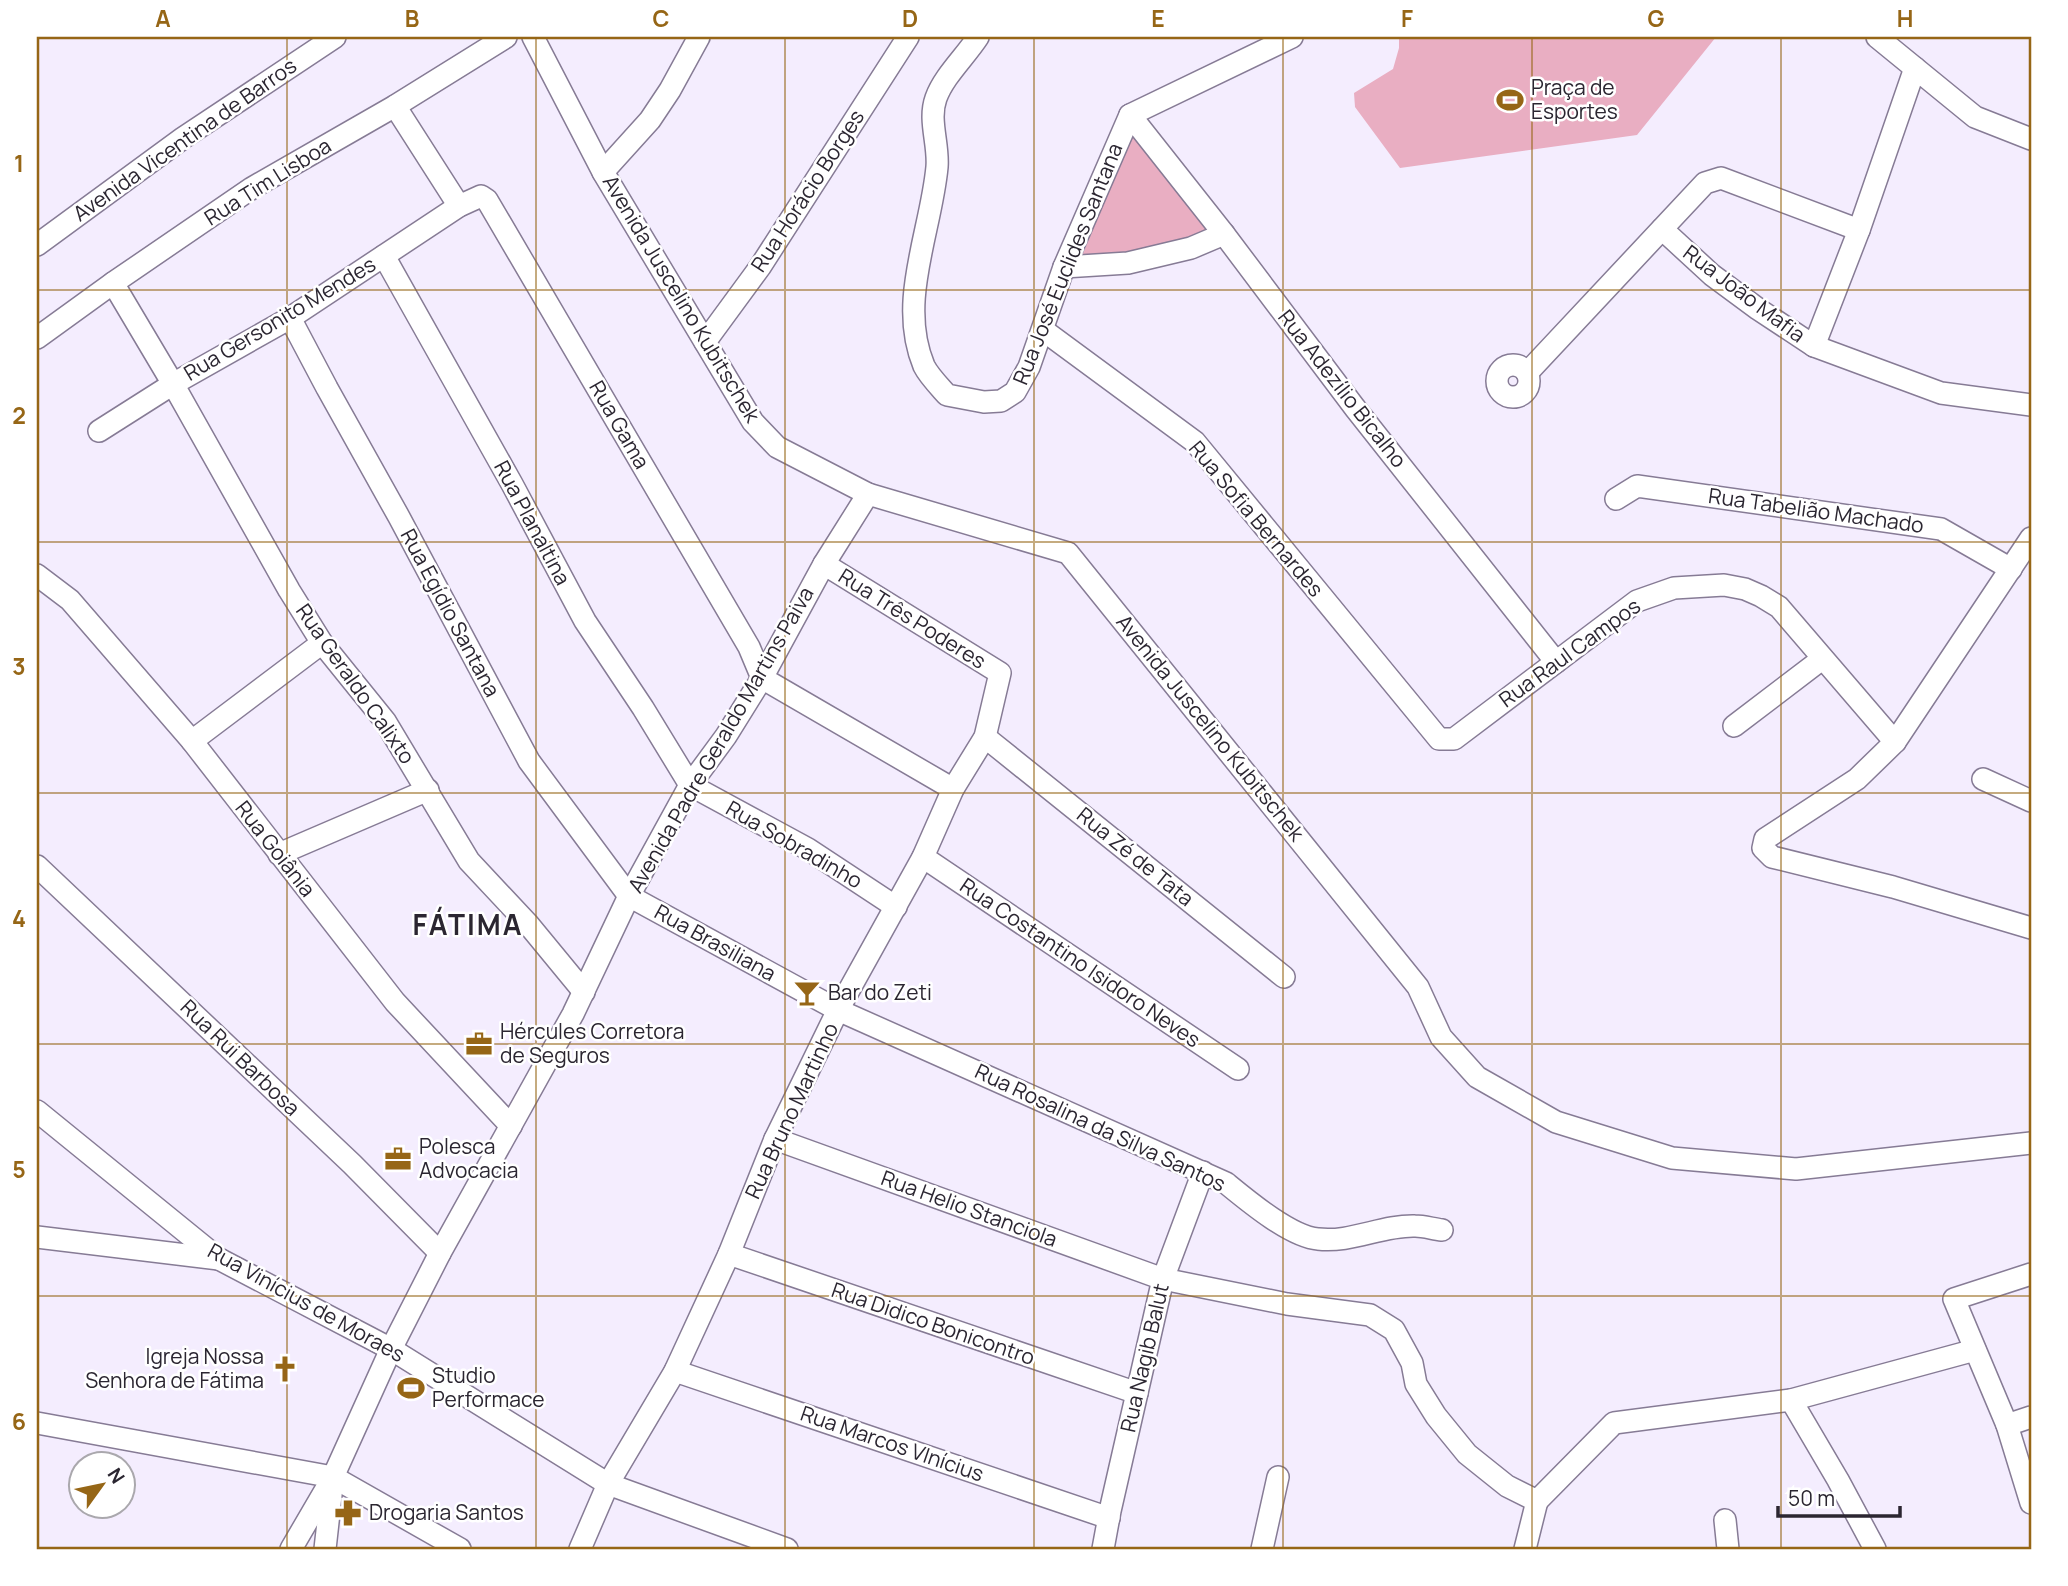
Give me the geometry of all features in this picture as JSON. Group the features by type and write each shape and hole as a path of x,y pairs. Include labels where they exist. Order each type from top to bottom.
{"street":[{"name":"Avenida Vicentina de Barros","path":"37,245 183,138 335,37"},
{"name":"Rua Tim Lisboa","path":"37,338 252,188 395,106 506,37"},
{"name":"Avenida Juscelino Kubitschek","path":"533,37 603,172 753,422 777,447 868,494 1068,553 1418,986 1441,1037 1477,1077 1556,1122 1672,1158 1796,1170 2031,1143"},
{"path":"603,172 650,120 699,37"},
{"name":"Rua Horácio Borges","path":"705,342 760,267 908,37"},
{"name":"Rua José Euclides Santana","path":"978,37 936,98 933,113 938,164 914,286 916,338 925,368 947,395 984,402 1001,401 1015,392 1029,367 1064,267 1129,115"},
{"path":"1129,115 1292,37"},
{"path":"1877,37 1975,117 2031,139"},
{"path":"1814,346 1859,230 1914,68"},
{"path":"395,106 459,205"},
{"name":"Rua Adezílio Bicalho","path":"1129,115 1224,234 1355,408 1556,662"},
{"path":"1527,373 1705,184 1721,178 1859,230"},
{"name":"Rua Gama","path":"459,205 481,196 487,200 749,647 762,678"},
{"name":"Rua Gersonito Mendes","path":"99,431 173,384 290,318 459,205"},
{"name":"Rua João Mafia","path":"1662,229 1712,275 1814,346 1941,393 2031,405"},
{"path":"1064,267 1128,264 1191,248 1224,234"},
{"name":"Rua Planaltina","path":"384,256 512,484 585,621 690,785"},
{"name":"Rua Geraldo Calixto","path":"113,283 322,643 385,721 469,861 528,924 584,992"},
{"name":"Rua Egídio Santana","path":"290,318 528,761 629,896"},
{"name":"Rua Sofia Bernardes","path":"1044,330 1195,442 1439,739"},
{"name":"Rua Tabelião Machado","path":"1616,499 1637,486 1941,529 2011,569"},
{"name":"Avenida Padre Geraldo Martins Paiva","path":"333,1477 391,1349 440,1253 573,1014 629,896 690,785 726,736 762,678 824,564 868,494"},
{"path":"2031,538 1895,742 1857,779 1765,839 1763,848 1772,856 1893,887 2031,928"},
{"name":"Rua Três Poderes","path":"824,564 1000,673"},
{"name":"Rua Goiânia","path":"37,575 70,600 192,741 395,1002 511,1126"},
{"name":"Rua Raul Campos","path":"1439,739 1454,739 1637,601 1674,588 1724,585 1745,589 1779,607 1895,742"},
{"path":"192,741 322,643"},
{"path":"1734,726 1822,659"},
{"name":"Rua Bruno Martinho","path":"580,1549 608,1484 675,1371 729,1254 775,1139 838,1010 923,857 953,789 985,737 1000,673"},
{"path":"762,678 953,789"},
{"name":"Rua Zé de Tata","path":"985,737 1284,977"},
{"path":"1983,779 2031,801"},
{"name":"Rua Sobradinho","path":"690,785 808,849 896,907"},
{"path":"279,854 428,790"},
{"name":"Rua Costantino Isidoro Neves","path":"923,857 1238,1069"},
{"name":"Rua Rui Barbosa","path":"37,866 352,1164 440,1253"},
{"name":"Rua Brasiliana","path":"629,896 838,1010"},
{"name":"Rua Rosalina da Silva Santos","path":"838,1010 1226,1183 1254,1206 1291,1229 1317,1240 1348,1238 1415,1226 1442,1230"},
{"name":"Rua Vinícius de Moraes","path":"37,1111 219,1259 391,1349 608,1484 787,1549"},
{"name":"Rua Helio Stanciola","path":"775,1139 1163,1279 1287,1304 1370,1315 1394,1330 1412,1363 1416,1384 1436,1416 1467,1454 1507,1486 1537,1502"},
{"name":"Rua Nagib Balut","path":"1103,1549 1163,1279 1203,1172"},
{"path":"37,1237 219,1259"},
{"name":"Rua Didico Bonicontro","path":"729,1254 1137,1393"},
{"path":"2031,1274 1954,1299 2007,1425 2031,1503"},
{"path":"1525,1549 1537,1502 1614,1423 1790,1399 1975,1349"},
{"name":"Rua Marcos VInícius","path":"675,1371 1109,1518"},
{"path":"1790,1399 1875,1549"},
{"path":"2007,1425 2031,1417"},
{"path":"37,1423 333,1477 460,1549"},
{"path":"291,1549 333,1477"},
{"path":"325,1549 333,1477"},
{"path":"1262,1549 1278,1477"},
{"path":"1725,1520 1728,1549"}],"shaded area":[{"name":"Praça de Esportes","path":"1399,37 1716,37 1637,135 1400,168 1355,107 1354,93 1393,69"},
{"path":"1131,134 1214,229 1148,250 1080,261"}],"place":[{"name":"Praça de Esportes","path":"1510,100"},
{"name":"Bar do Zeti","path":"807,993"},
{"name":"Hércules Corretora de Seguros","path":"479,1044"},
{"name":"Polesca Advocacia","path":"398,1159"},
{"name":"Igreja Nossa Senhora de Fátima","path":"285,1369"},
{"name":"Studio Performace","path":"411,1388"},
{"name":"Drogaria Santos","path":"348,1513"}],"district":[{"name":"FÁTIMA","path":"468,925"}]}
